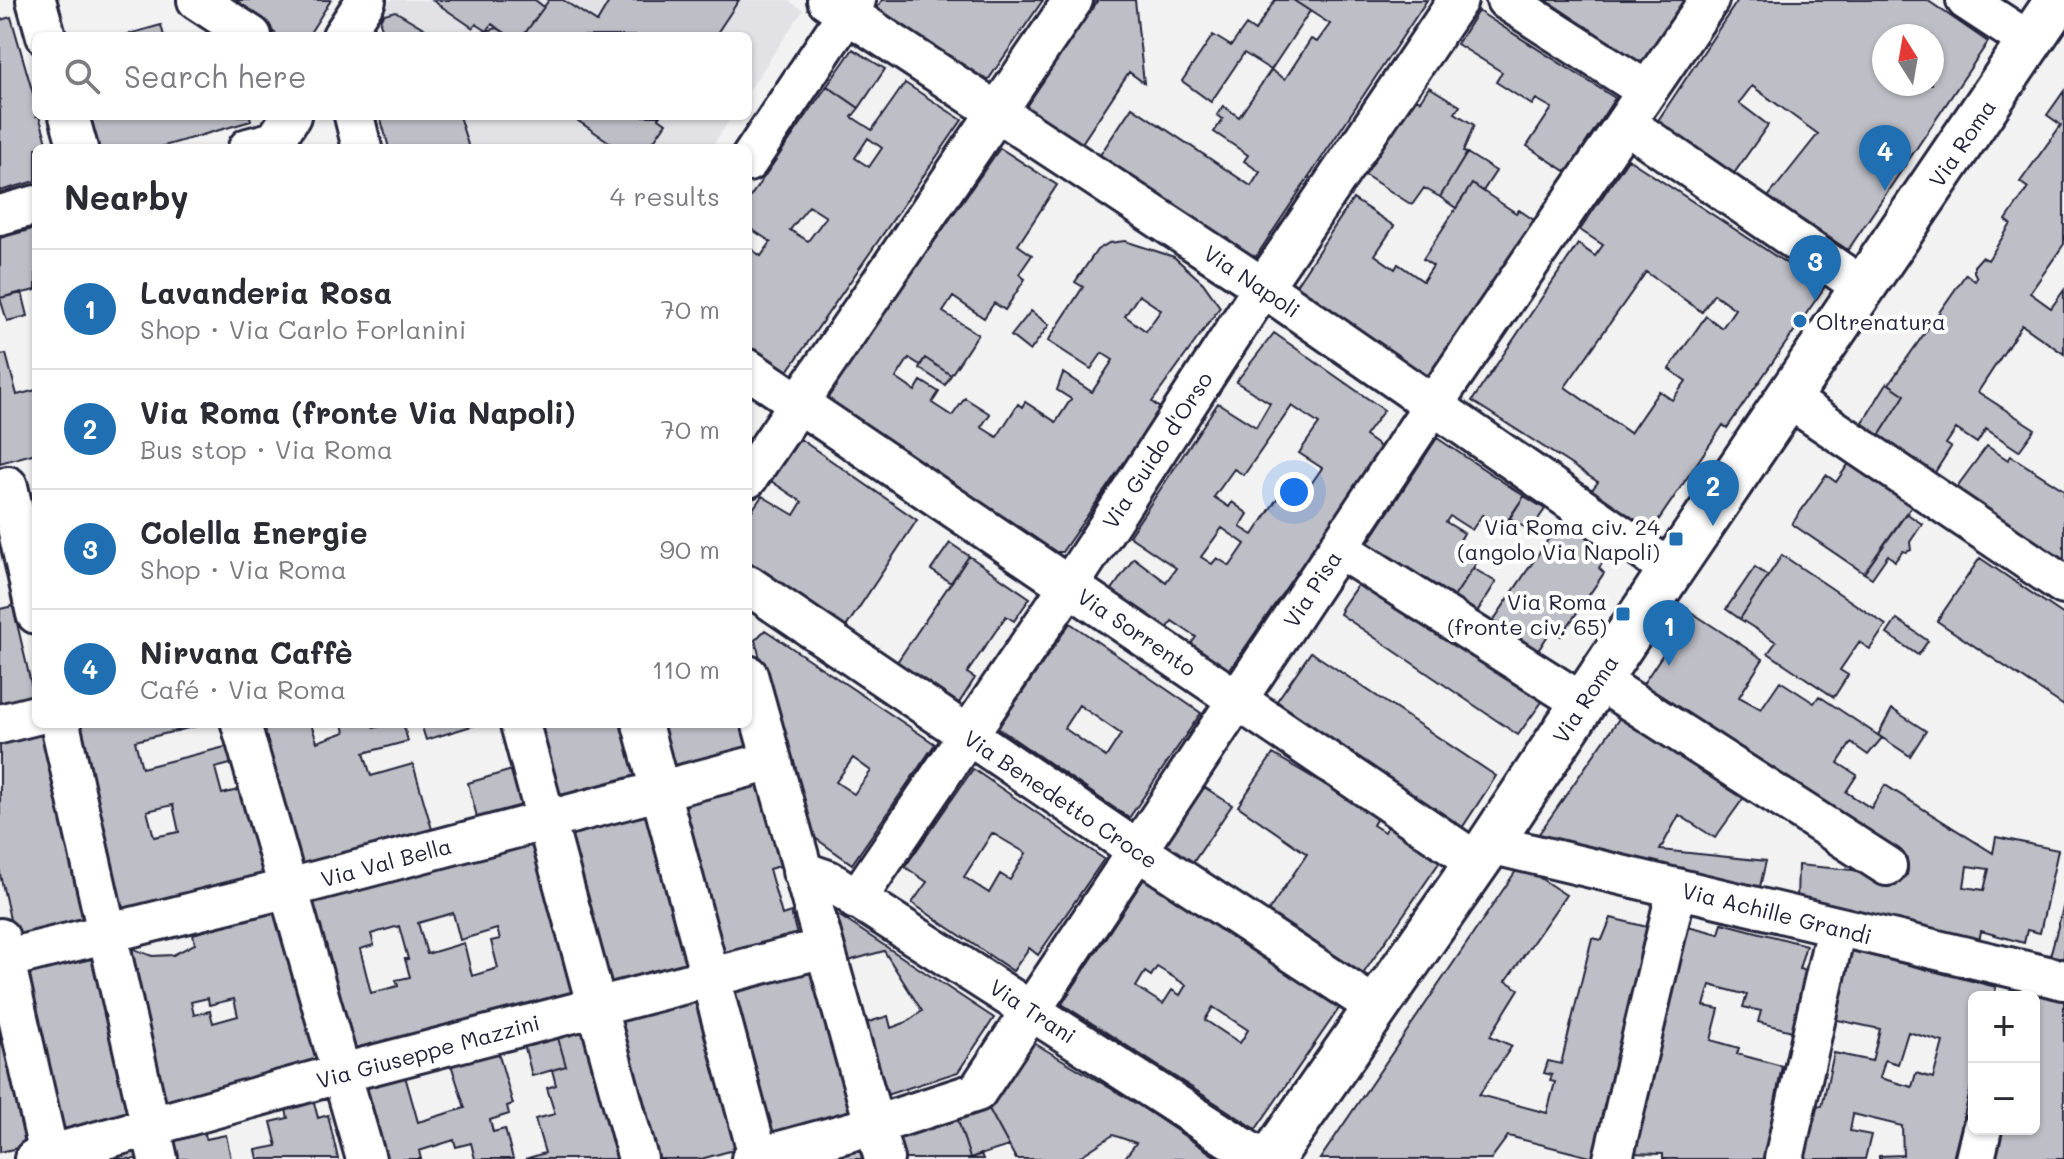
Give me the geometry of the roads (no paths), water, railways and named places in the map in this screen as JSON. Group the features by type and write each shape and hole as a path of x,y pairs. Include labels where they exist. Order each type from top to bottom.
{"street":[{"path":"36,0 45,32"},
{"path":"197,0 246,32"},
{"path":"345,32 366,0"},
{"path":"752,472 1073,0"},
{"name":"Via Guido d'Orso","path":"856,900 1069,586 1263,287 1458,0"},
{"path":"1506,0 1647,91"},
{"name":"Via Pisa","path":"756,1158 880,1142 977,1092 1433,405 1709,0"},
{"path":"1966,0 2030,42"},
{"name":"Via Roma","path":"1271,1159 1483,853 2058,0"},
{"path":"752,155 843,5"},
{"name":"Via Napoli","path":"843,5 997,114 1263,287 1671,570"},
{"path":"70,120 77,144"},
{"path":"263,144 275,141 288,120"},
{"path":"355,120 361,144"},
{"path":"1625,123 1864,288"},
{"path":"0,215 32,206"},
{"name":"Via Sorrento","path":"752,372 1238,701 1483,853"},
{"path":"1789,399 2064,585"},
{"path":"15,484 32,589"},
{"path":"1338,548 1887,866"},
{"name":"Via Benedetto Croce","path":"752,588 1137,850 1377,1008"},
{"path":"752,689 880,1142"},
{"path":"0,724 32,716"},
{"path":"61,728 154,1143"},
{"path":"242,728 366,1159"},
{"path":"521,728 638,1159"},
{"path":"643,728 756,1158"},
{"name":"Via Val Bella","path":"2,953 107,934 772,761"},
{"name":"Via Achille Grandi","path":"1483,853 1677,888 1836,928 2015,983 2064,980"},
{"name":"Via Trani","path":"802,871 828,880 1261,1159"},
{"path":"1613,1159 1677,888"},
{"path":"1784,1159 1836,928"},
{"name":"Via Giuseppe Mazzini","path":"44,1158 154,1143 342,1073 824,948"},
{"path":"2,953 44,1158"},
{"path":"1975,1159 1981,1135"}],"place":[{"name":"Nirvana Caffè","path":"1885,191"},
{"name":"Colella Energie","path":"1815,301"},
{"name":"Oltrenatura","path":"1800,321"},
{"name":"Via Roma (fronte Via Napoli)","path":"1713,526"},
{"name":"Via Roma civ. 24 (angolo Via Napoli)","path":"1676,539"},
{"name":"Via Roma (fronte civ. 65)","path":"1623,614"},
{"name":"Lavanderia Rosa","path":"1669,666"}]}
